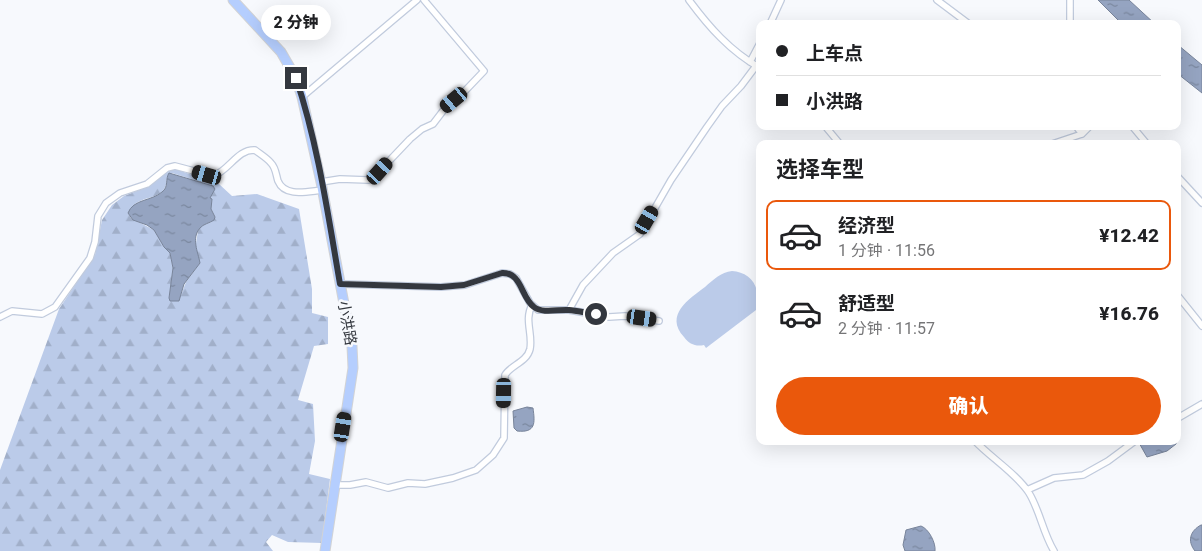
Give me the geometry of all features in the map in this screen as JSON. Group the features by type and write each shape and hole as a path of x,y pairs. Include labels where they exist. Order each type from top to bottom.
{"main road":[{"name":"小洪路","path":"233,0 281,52 296,78 302,96 322,186 352,346 353,368 325,551"}],"street":[{"path":"302,96 417,0"},
{"path":"0,318 12,311 42,314 55,307 90,258 95,242 98,216 106,203 120,193 147,184 170,166 213,176 242,154 255,150 270,162 284,190 297,192 340,179 372,179 410,139 422,129 433,124 446,107 463,93 484,71 424,0"},
{"path":"689,0 708,25 725,42 756,66"},
{"path":"772,20 782,0"},
{"path":"937,0 964,20"},
{"path":"1070,0 1070,20"},
{"path":"750,62 756,51"},
{"path":"569,310 583,285 613,253 640,234 671,180 707,127 722,106 756,69"},
{"path":"828,130 837,140"},
{"path":"1079,130 1082,134"},
{"path":"1064,140 1082,134 1086,130"},
{"path":"1135,130 1144,140"},
{"path":"1181,179 1202,203"},
{"path":"340,284 441,287 464,285 502,273 508,273 516,278 532,305 538,310 569,310 609,317 625,316 659,321"},
{"path":"1181,300 1202,326"},
{"path":"334,485 366,482 388,488 408,483 425,484 453,478 476,470 485,464 504,438 505,378 509,370 525,358 530,350 528,319 532,305"},
{"path":"1181,416 1202,404"},
{"path":"979,445 1027,490 1036,504 1042,525 1054,551"},
{"path":"1027,490 1054,478 1083,475 1108,461 1129,445"}],"green space":[{"path":"175,169 219,184 232,196 257,194 299,209 312,289 312,313 328,317 328,344 314,346 298,400 313,404 315,441 309,474 330,479 322,543 288,542 272,535 266,542 273,551 0,551 0,470 59,309 95,255 102,220 112,205 124,196 144,188 166,172","holes":["172,173 213,186 209,198 212,199 211,209 215,217 211,222 201,226 198,231 195,249 200,263 186,282 179,300 169,298 173,268 170,253 154,230 131,218 128,213 135,204 156,196 164,190 167,178"]},
{"path":"732,271 741,273 751,279 756,286 756,310 706,348 704,345 698,346 690,343 679,329 677,322 681,308 692,297 724,273"}],"water":[{"path":"1098,0 1129,0 1151,20 1118,20"},
{"path":"1181,48 1202,65 1202,93 1181,76"},
{"path":"169,173 213,186 215,189 210,198 212,199 211,209 215,217 214,220 203,225 197,232 196,245 200,263 184,284 179,301 170,301 169,298 173,268 170,253 154,230 147,225 133,220 128,213 134,205 158,195 164,190"},
{"path":"527,407 533,408 533,426 528,430 517,431 514,428 513,411"},
{"path":"1140,445 1175,445 1167,451 1147,457"},
{"path":"1201,525 1202,551 1195,551 1190,540 1194,530"},
{"path":"921,526 927,530 931,537 935,551 905,551 903,545 906,530"}],"route":[{"path":"296,78 302,96 321,182 340,284 420,288 441,287 464,285 502,273 508,273 516,278 530,303 538,310 569,310 596,314"}]}
